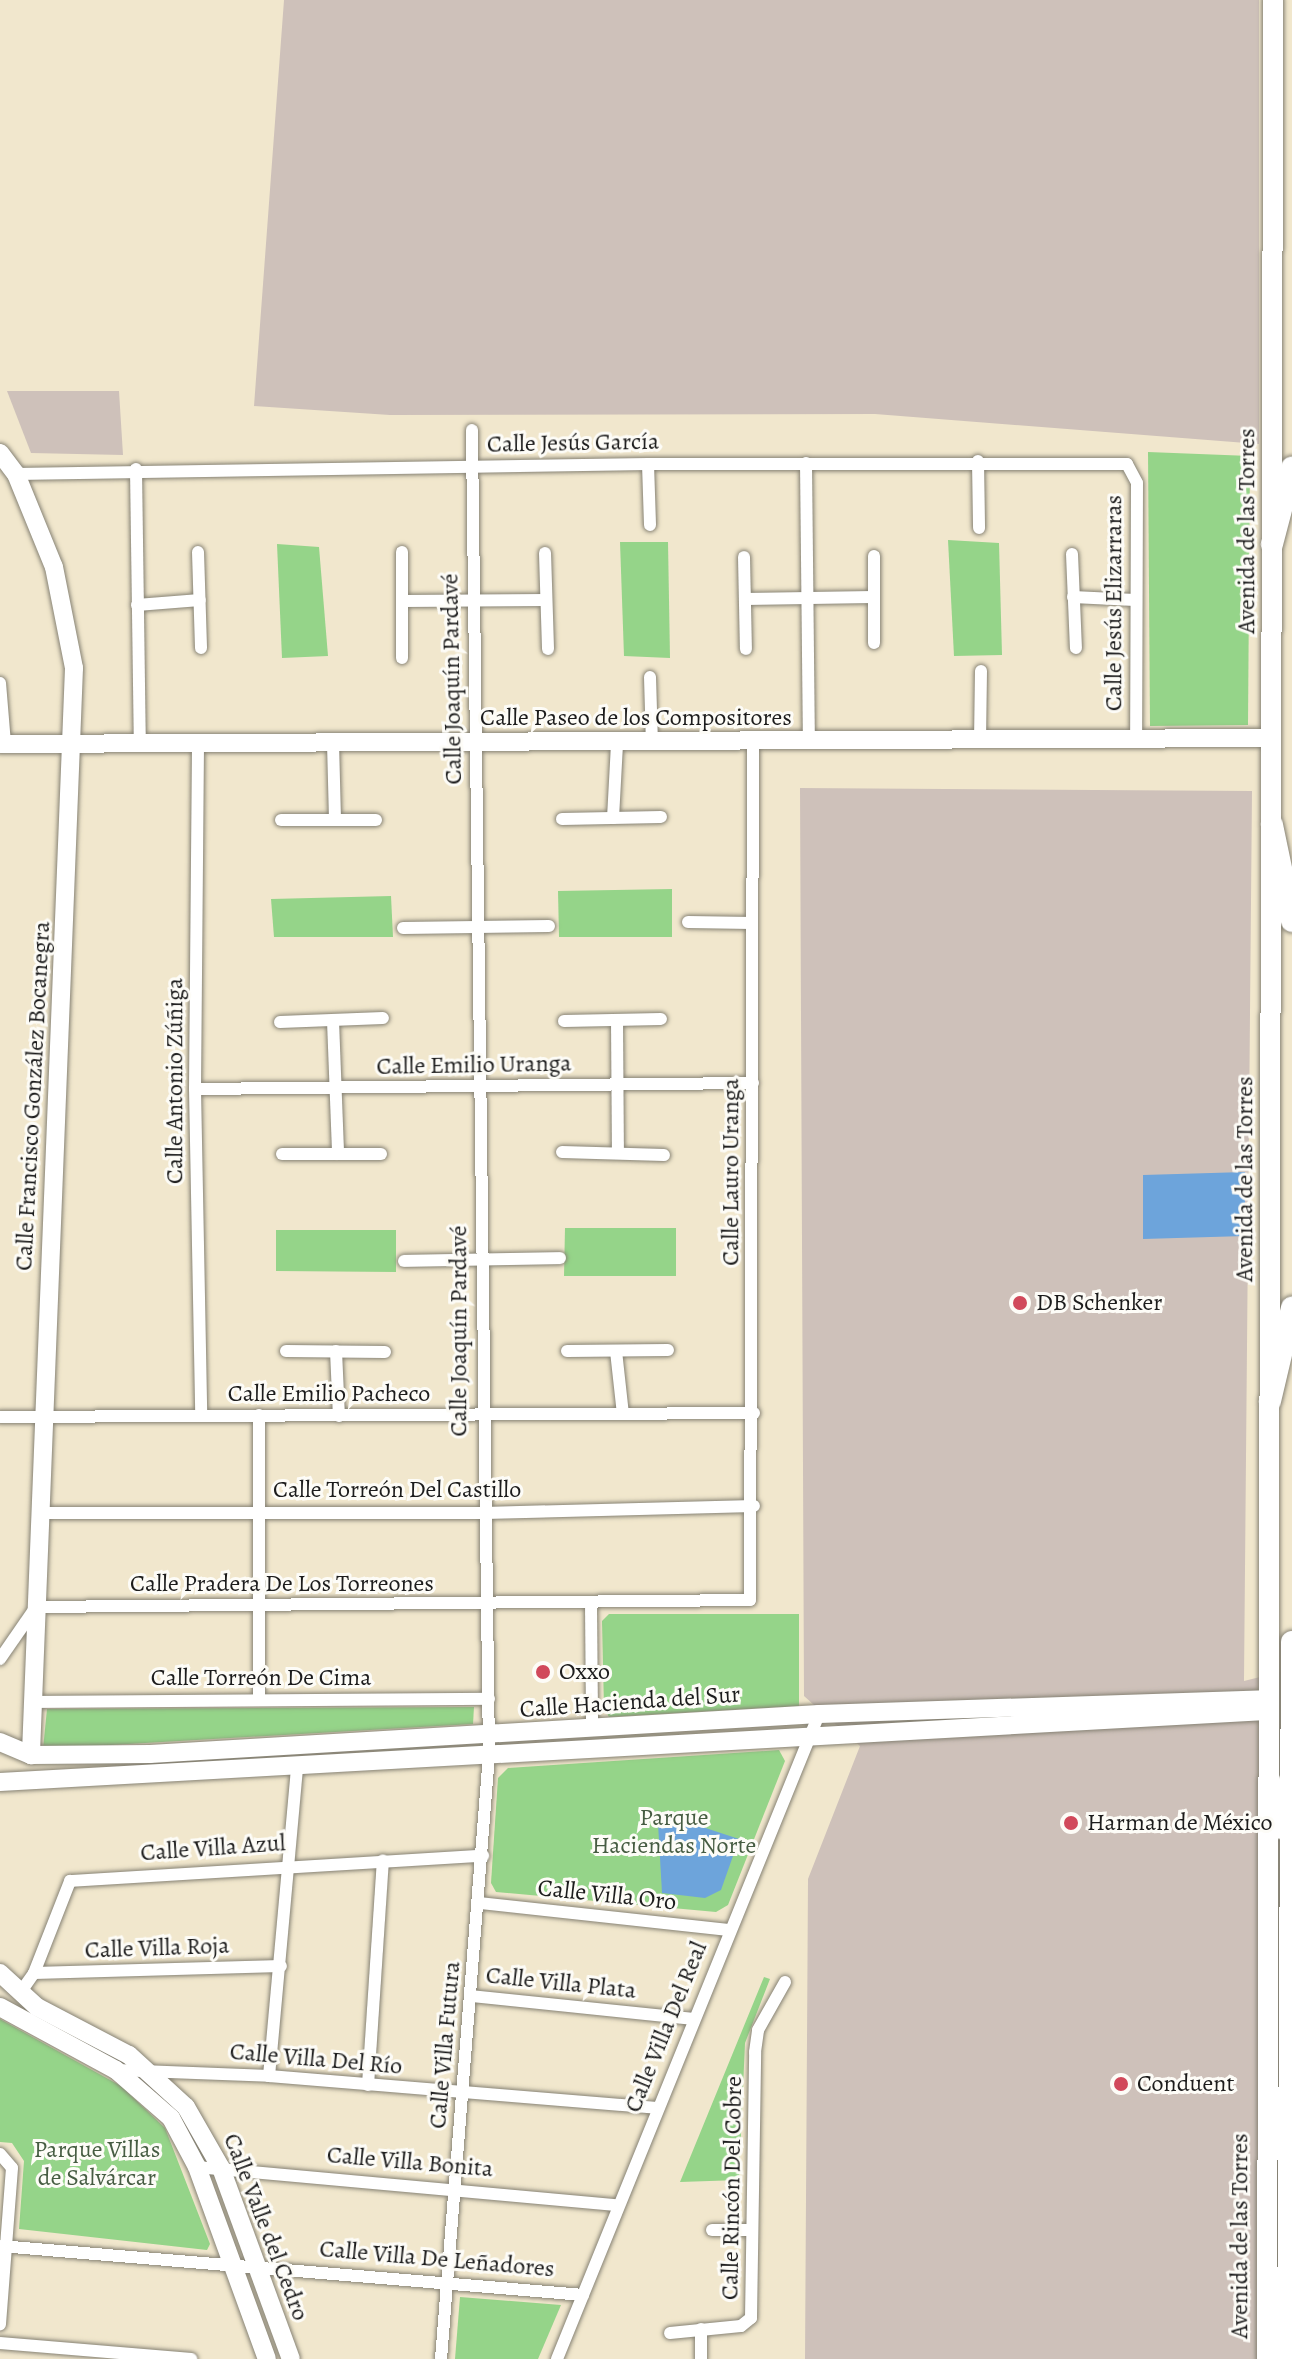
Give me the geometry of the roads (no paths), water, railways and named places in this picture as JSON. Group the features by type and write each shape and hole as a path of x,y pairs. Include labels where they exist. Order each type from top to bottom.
{"highway":[{"path":"1272,544 1292,468"},
{"path":"1272,825 1292,921"},
{"path":"1270,1401 1292,1308"},
{"name":"Avenida de las Torres","path":"1288,2359 1288,1864 1292,1642"},
{"path":"1270,1782 1288,1864"},
{"path":"1266,2238 1289,2237"}],"main road":[{"name":"Avenida de las Torres","path":"1267,2359 1270,1782 1266,1705 1270,1401 1273,0"}],"street":[{"name":"Calle Joaquín Pardavé","path":"472,430 481,1416 489,1735"},
{"name":"Calle Francisco González Bocanegra","path":"0,453 16,474 54,567 67,620 74,668 31,1755"},
{"name":"Calle Jesús García","path":"16,474 136,469 978,461 1131,466"},
{"path":"978,461 979,528"},
{"path":"806,463 809,743"},
{"path":"648,464 650,525"},
{"name":"Calle Jesús Elizarraras","path":"1131,466 1137,483 1136,742"},
{"path":"136,469 140,746"},
{"path":"198,552 201,648"},
{"path":"402,552 402,658"},
{"path":"545,553 548,649"},
{"path":"1072,554 1076,648"},
{"path":"874,556 874,643"},
{"path":"744,557 746,649"},
{"path":"745,599 873,597"},
{"path":"1073,597 1135,600"},
{"path":"137,605 200,600"},
{"path":"403,601 546,600"},
{"path":"980,742 981,671"},
{"path":"650,677 652,743"},
{"path":"0,683 2,744"},
{"name":"Calle Paseo de los Compositores","path":"2,744 1136,742 1272,738"},
{"name":"Calle Lauro Uranga","path":"750,1600 754,1506 753,742"},
{"path":"333,743 335,820"},
{"path":"613,818 617,743"},
{"name":"Calle Antonio Zúñiga","path":"198,745 195,1089 201,1416"},
{"path":"562,819 661,817"},
{"path":"281,820 376,820"},
{"path":"688,922 752,923"},
{"path":"403,928 549,926"},
{"path":"280,1022 383,1018"},
{"path":"564,1021 661,1019"},
{"path":"617,1020 620,1085 618,1152"},
{"path":"333,1021 338,1154"},
{"name":"Calle Emilio Uranga","path":"195,1089 479,1089 753,1083"},
{"path":"562,1152 664,1155"},
{"path":"282,1154 381,1154"},
{"path":"404,1261 560,1258"},
{"path":"567,1351 668,1350"},
{"path":"286,1351 385,1352"},
{"path":"336,1351 339,1416"},
{"path":"616,1351 623,1414"},
{"name":"Calle Emilio Pacheco","path":"0,1417 754,1413"},
{"path":"259,1415 256,1512 259,1699"},
{"name":"Calle Torreón Del Castillo","path":"40,1513 484,1513 754,1506"},
{"name":"Calle Pradera De Los Torreones","path":"36,1607 591,1604 750,1600"},
{"path":"591,1604 592,1730"},
{"path":"0,1659 36,1607"},
{"name":"Calle Torreón De Cima","path":"33,1702 489,1699"},
{"name":"Calle Hacienda del Sur","path":"0,1742 31,1755 592,1730 819,1714 1266,1705"},
{"name":"Calle Hacienda del Sur","path":"0,1782 297,1767 1266,1705"},
{"name":"Calle Villa Del Real","path":"557,2359 819,1714"},
{"name":"Calle Villa Futura","path":"441,2359 480,1903 489,1735"},
{"path":"269,2076 297,1767"},
{"name":"Calle Villa Azul","path":"20,1993 34,1973 70,1881 290,1865 483,1856"},
{"path":"368,2085 383,1860"},
{"name":"Calle Villa Oro","path":"480,1903 730,1930"},
{"name":"Calle Villa Roja","path":"34,1973 281,1966"},
{"name":"Calle Valle del Cedro","path":"0,1973 20,1993 145,2068 186,2107 221,2168 291,2359"},
{"name":"Calle Rincón Del Cobre","path":"701,2359 701,2329 741,2326 751,2318 750,2230 757,2041 767,2011 785,1982"},
{"name":"Calle Villa Plata","path":"471,1996 693,2019"},
{"name":"Calle Valle del Cedro","path":"0,2007 116,2070 171,2118 197,2167 267,2359"},
{"name":"Calle Villa Del Río","path":"116,2070 145,2068 269,2076 657,2108"},
{"path":"0,2325 12,2168 3,2156"},
{"name":"Calle Villa Bonita","path":"197,2167 618,2205"},
{"path":"712,2230 750,2230"},
{"name":"Calle Villa De Leñadores","path":"4,2246 257,2264 583,2295"},
{"path":"670,2333 701,2329"},
{"path":"0,2343 191,2359"}],"water":[{"path":"1245,1172 1245,1236 1143,1239 1143,1175"},
{"path":"666,1815 739,1839 721,1890 705,1898 662,1893 658,1823"}],"place":[{"name":"DB Schenker","path":"1020,1303"},
{"name":"Oxxo","path":"543,1672"},
{"name":"Harman de México","path":"1071,1823"},
{"name":"Conduent","path":"1121,2084"}],"park label":[{"name":"Parque Haciendas Norte","path":"674,1832"},
{"name":"Parque Villas de Salvárcar","path":"97,2164"}]}
